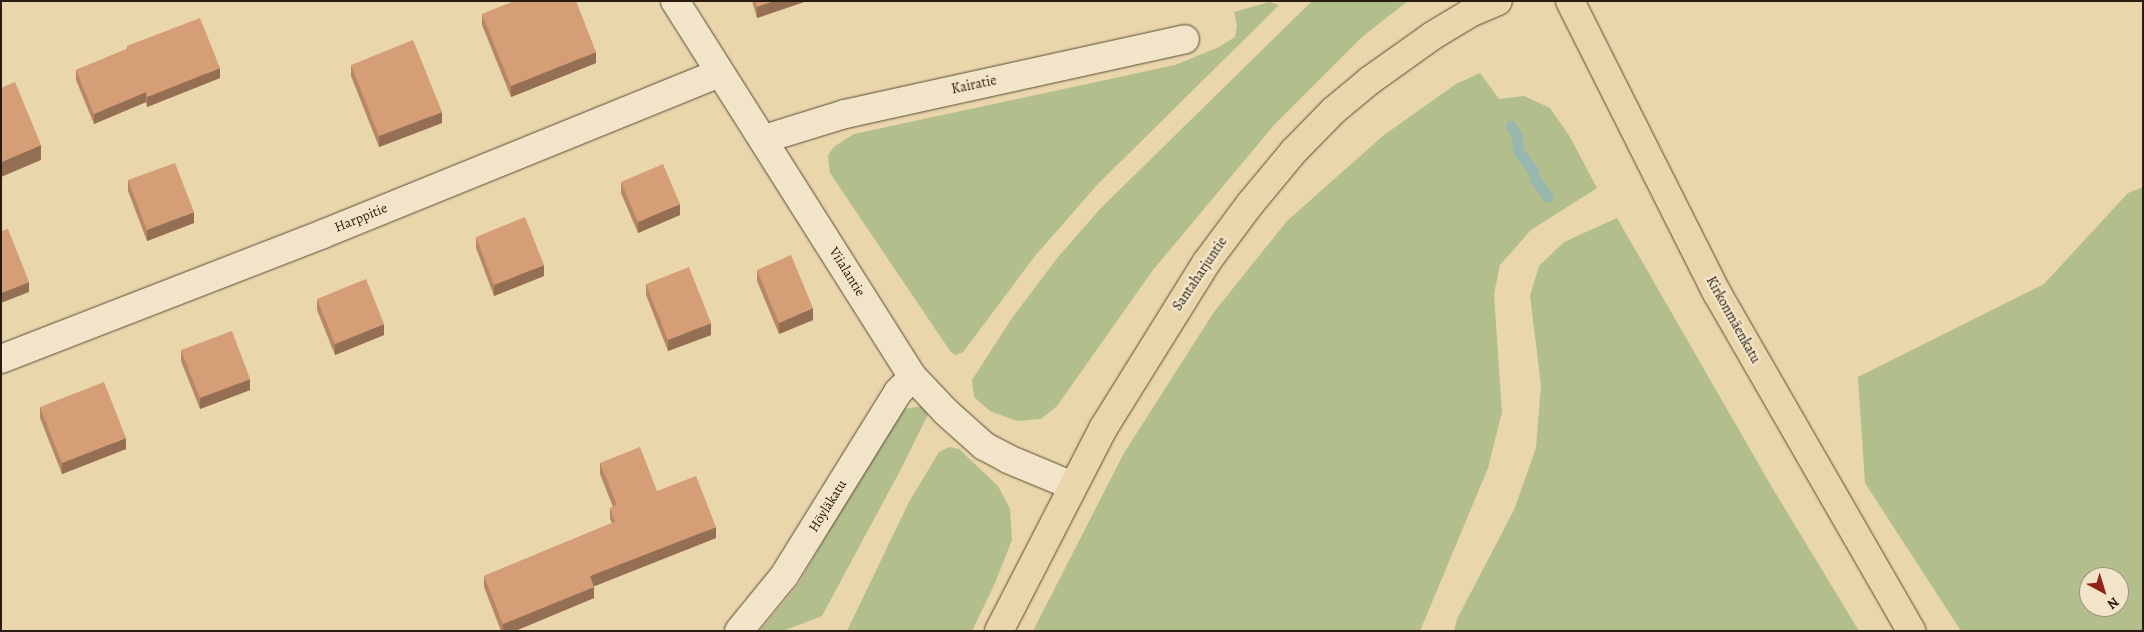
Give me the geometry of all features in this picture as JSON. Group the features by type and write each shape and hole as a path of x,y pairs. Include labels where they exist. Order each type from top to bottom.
{"main road":[{"name":"Santaharjuntie","path":"999,631 1044,547 1104,427 1206,263 1250,204 1294,151 1333,111 1404,55 1472,12 1498,1"},
{"name":"Kirkonmäenkatu","path":"1570,1 1717,293 1911,631"}],"street":[{"name":"Viialantie","path":"675,1 913,377 946,412 984,446 1008,459 1073,486"},
{"name":"Kairatie","path":"764,139 845,114 1185,38"},
{"name":"Harppitie","path":"1,360 314,237 720,73"},
{"name":"Höyläkatu","path":"740,631 784,576 898,392 913,377"}],"green space":[{"path":"1312,1 1408,1 1362,37 1274,125 1153,270 1057,406 1041,419 1017,421 990,411 974,397 972,380 1012,318 1058,257 1100,209"},
{"path":"1269,2 1279,5 1097,185 1035,256 963,352 955,355 950,351 830,173 828,155 835,146 854,134 1175,65 1219,47 1235,37 1237,26 1234,12"},
{"path":"1480,73 1499,99 1524,96 1550,108 1570,137 1597,188 1531,230 1500,265 1494,294 1502,412 1488,468 1420,631 1033,631 1124,453 1214,312 1287,221 1384,135 1456,84"},
{"path":"2143,187 2143,631 1961,631 1865,483 1858,377 2044,284 2128,193"},
{"path":"1617,218 1773,489 1859,631 1454,631 1457,619 1514,510 1536,448 1541,385 1530,296 1539,266 1564,242"},
{"path":"927,405 929,412 901,469 822,616 783,631 760,631 799,583 894,418 904,409"},
{"path":"949,447 959,449 998,486 1010,509 1012,540 995,583 972,631 847,631 909,502 939,452"}],"building":[{"path":"514,1 576,1 596,52 511,86 482,14"},
{"path":"755,1 774,1 757,7"},
{"path":"200,18 220,68 147,97 146,92 94,114 76,70 128,49 127,46"},
{"path":"413,40 442,112 379,136 351,65"},
{"path":"15,82 41,145 1,162 1,88"},
{"path":"175,163 194,212 147,230 128,180"},
{"path":"663,164 680,204 638,222 621,182"},
{"path":"525,217 544,265 494,285 476,237"},
{"path":"8,229 29,282 1,293 1,231"},
{"path":"791,255 813,308 779,323 757,270"},
{"path":"689,267 711,323 668,340 646,284"},
{"path":"366,279 384,324 335,344 317,299"},
{"path":"232,331 250,379 200,398 181,350"},
{"path":"104,382 126,438 62,463 40,407"},
{"path":"640,447 657,491 696,476 716,527 590,576 594,587 503,624 484,576 615,522 610,508 617,505 600,463"}],"waterway":[{"path":"1511,126 1517,136 1518,151 1532,169 1535,179 1548,197"}]}
